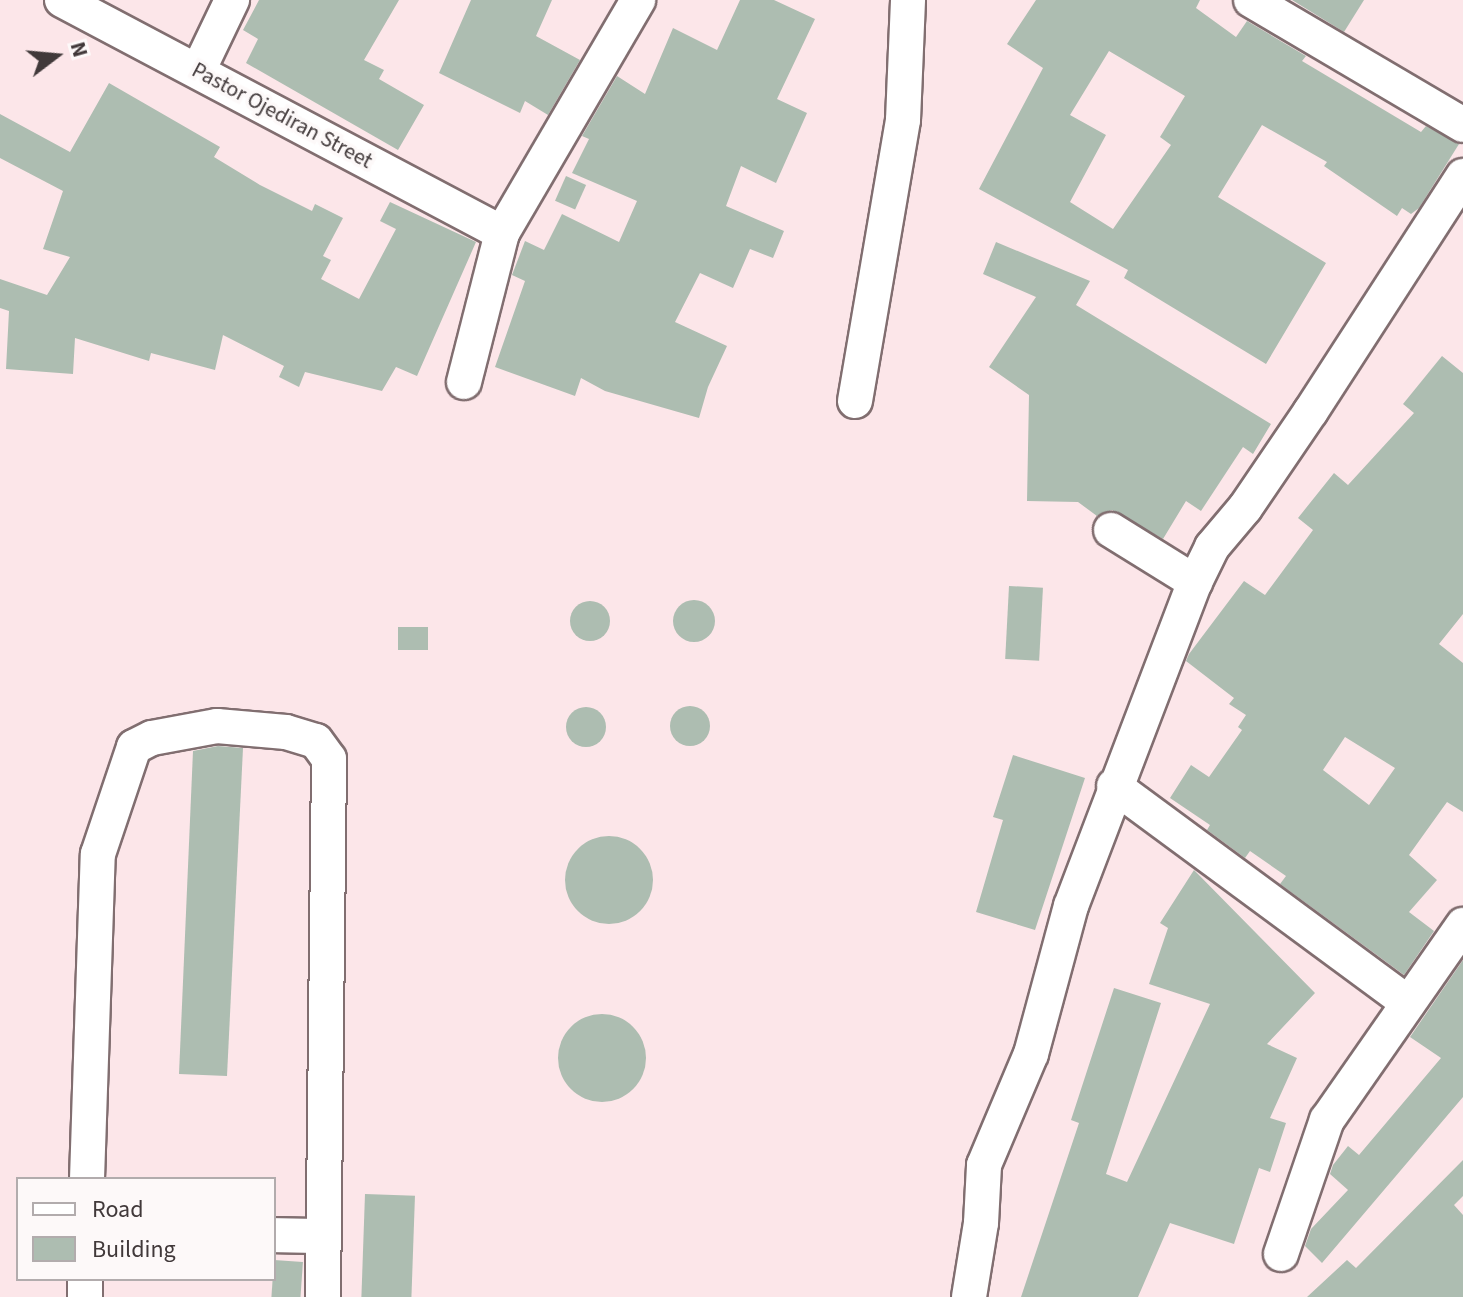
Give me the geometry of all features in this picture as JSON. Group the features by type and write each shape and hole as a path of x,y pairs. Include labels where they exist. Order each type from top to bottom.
{"street":[{"name":"Pastor Ojediran Street","path":"62,0 502,233"},
{"path":"198,71 232,0"},
{"path":"464,382 502,233 638,0"},
{"path":"855,401 903,120 908,0"},
{"path":"1251,0 1463,125"},
{"path":"969,1297 981,1223 984,1165 1031,1054 1071,906 1114,786 1195,582 1212,547 1245,508 1311,411 1463,176"},
{"path":"1111,530 1195,582"},
{"path":"87,1177 98,854 134,747 152,738 217,726 286,732 316,741 329,759 323,1297"},
{"path":"1114,786 1407,1002"},
{"path":"1281,1254 1327,1120 1463,925"},
{"path":"276,1235 323,1236"}],"building":[{"path":"259,0 399,0 364,60 384,70 379,79 424,105 398,150 246,63 258,39 243,30"},
{"path":"471,0 552,0 536,36 580,60 548,115 525,101 520,113 439,73"},
{"path":"740,0 774,0 815,19 777,99 807,113 776,183 741,166 726,206 784,231 773,258 750,249 733,288 700,273 675,322 727,346 708,387 699,418 605,391 581,378 575,396 495,367 525,281 512,275 525,241 544,250 562,214 619,242 637,201 572,173 589,139 582,136 617,76 645,94 673,28 717,50"},
{"path":"1036,0 1200,0 1196,8 1236,37 1247,21 1306,56 1302,61 1421,132 1426,126 1459,144 1419,208 1411,214 1402,208 1397,216 1324,166 1327,162 1262,125 1218,197 1326,263 1266,364 1124,278 1128,270 979,189 1043,68 1007,44","holes":["1109,51 1185,96 1160,137 1171,145 1113,229 1070,202 1106,135 1070,115"]},
{"path":"1292,0 1364,0 1344,32"},
{"path":"109,83 220,147 214,157 260,185 312,211 315,204 343,218 323,256 331,260 321,279 359,299 396,229 380,221 390,202 476,242 417,376 396,367 382,391 305,372 299,387 279,377 284,366 223,335 215,370 151,353 149,361 75,338 73,374 6,369 9,311 0,308 0,279 47,295 70,257 43,249 63,191 0,158 0,114 70,152"},
{"path":"566,176 586,185 575,210 555,201"},
{"path":"996,242 1090,281 1076,305 1271,424 1253,454 1243,447 1201,511 1186,501 1163,539 1112,510 1097,516 1078,502 1027,501 1029,395 989,367 1036,297 983,274"},
{"path":"1442,356 1463,373 1463,614 1439,644 1463,663 1463,812 1447,802 1409,855 1437,880 1409,912 1434,931 1404,975 1280,884 1286,876 1250,851 1245,858 1207,830 1210,825 1170,798 1191,765 1209,777 1242,730 1238,727 1246,715 1229,704 1234,698 1186,661 1189,654 1244,581 1265,595 1313,530 1298,518 1334,473 1348,485 1414,413 1403,404","holes":["1345,737 1395,768 1369,805 1323,770"]},
{"path":"1009,586 1043,588 1039,661 1005,659"},
{"path":"694,600 709,606 715,621 709,636 694,642 679,636 673,621 679,606"},
{"path":"590,601 604,607 610,621 604,635 590,641 576,635 570,621 576,607"},
{"path":"398,627 428,627 428,650 398,650"},
{"path":"690,706 704,712 710,726 704,740 690,746 676,740 670,726 676,712"},
{"path":"586,707 600,713 606,727 600,741 586,747 572,741 566,727 572,713"},
{"path":"218,746 243,748 227,1076 179,1074 193,751"},
{"path":"1013,755 1085,778 1035,930 976,912 1003,820 993,817"},
{"path":"609,836 626,839 640,849 650,863 653,880 650,897 640,911 626,921 609,924 592,921 578,911 568,897 565,880 568,863 578,849 592,839"},
{"path":"1194,870 1315,993 1267,1044 1297,1058 1270,1118 1286,1123 1270,1172 1259,1168 1234,1244 1170,1223 1138,1297 1021,1297 1079,1123 1071,1120 1114,988 1161,1003 1106,1174 1127,1182 1210,1004 1149,984 1168,928 1160,923"},
{"path":"1463,960 1463,1097 1322,1263 1305,1246 1311,1229 1348,1190 1330,1174 1333,1165 1348,1146 1359,1155 1441,1058 1410,1037"},
{"path":"602,1014 619,1017 633,1027 643,1041 646,1058 643,1075 633,1089 619,1099 602,1102 585,1099 571,1089 561,1075 558,1058 561,1041 571,1027 585,1017"},
{"path":"1463,1160 1463,1196 1454,1205 1463,1215 1463,1297 1307,1297 1347,1260 1356,1268"},
{"path":"365,1194 415,1196 411,1297 361,1297"},
{"path":"276,1260 303,1262 300,1297 271,1297 273,1281 276,1281"}]}
